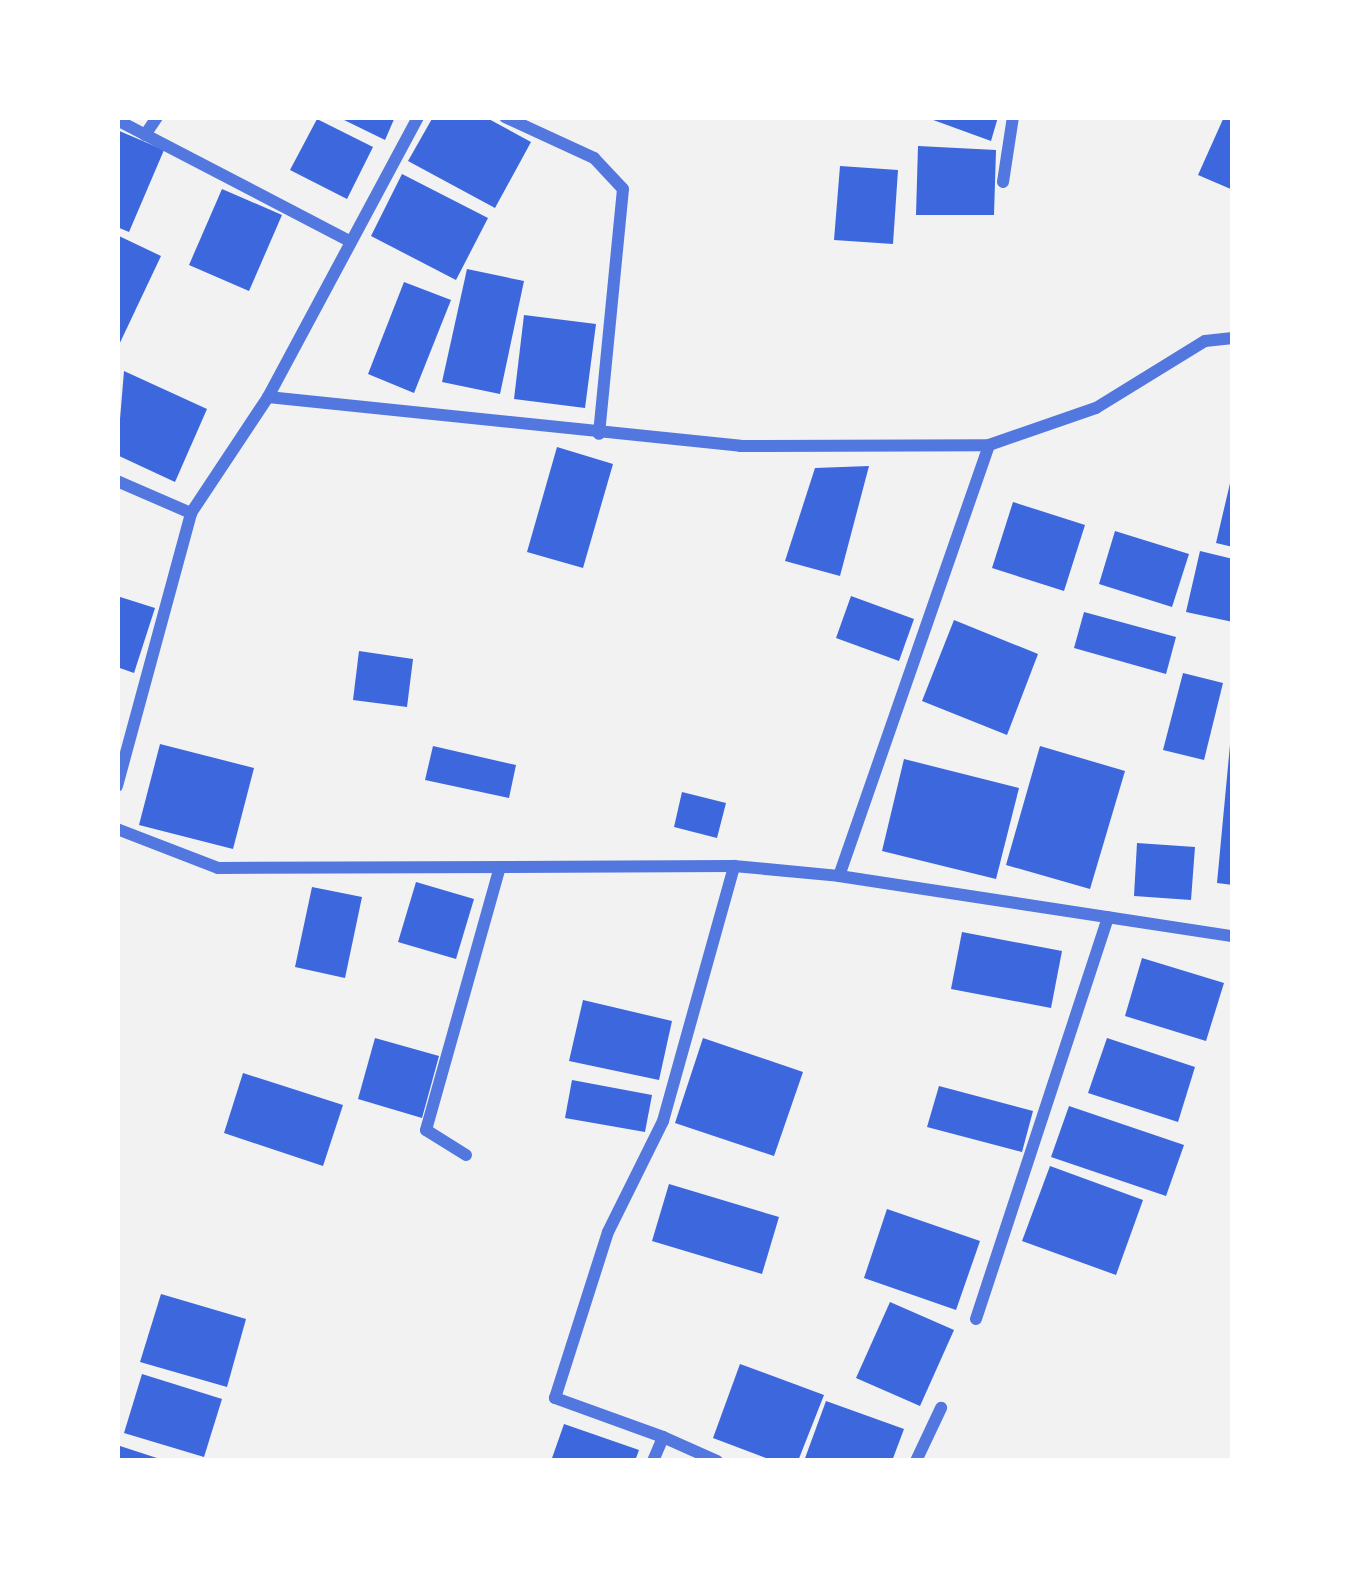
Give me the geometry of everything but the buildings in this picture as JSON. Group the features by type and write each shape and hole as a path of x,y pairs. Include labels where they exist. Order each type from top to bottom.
{"street":[{"path":"146,135 157,117"},
{"path":"117,786 191,513 268,397 418,117"},
{"path":"506,117 594,158 623,190 599,434"},
{"path":"1004,182 1013,117"},
{"path":"117,120 349,241"},
{"path":"268,397 740,446 989,445 1096,408 1204,340 1233,338"},
{"path":"839,876 989,445"},
{"path":"117,482 191,513"},
{"path":"117,829 218,868 734,866 839,876 1233,936"},
{"path":"717,1461 555,1398 608,1232 663,1121 734,866"},
{"path":"466,1156 426,1130 500,867"},
{"path":"976,1318 1108,917"},
{"path":"916,1461 941,1408"},
{"path":"653,1461 663,1437"}]}
